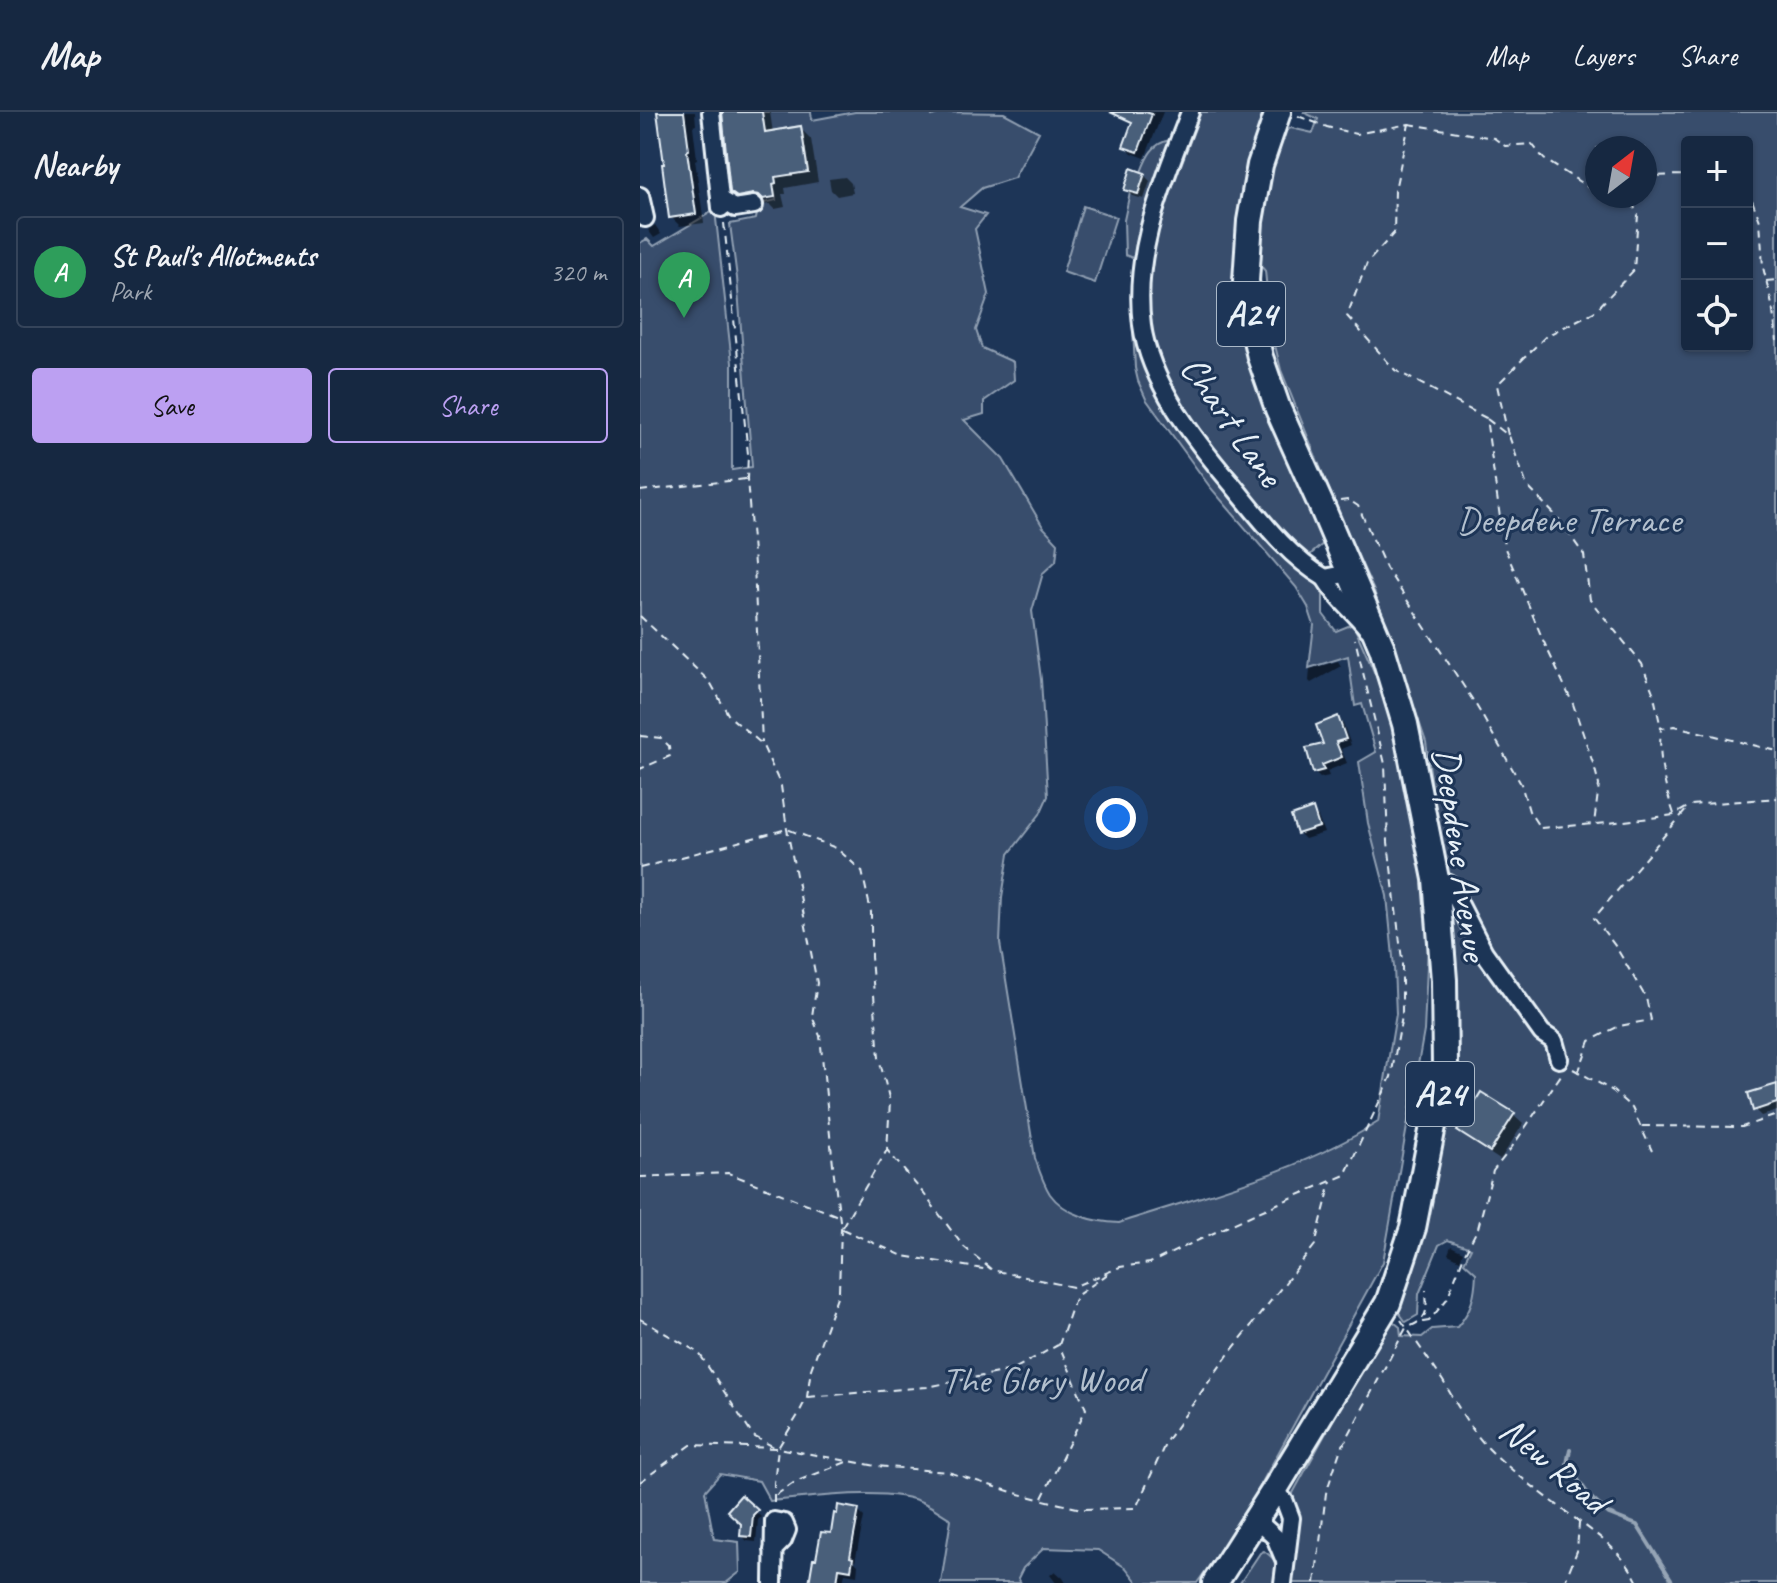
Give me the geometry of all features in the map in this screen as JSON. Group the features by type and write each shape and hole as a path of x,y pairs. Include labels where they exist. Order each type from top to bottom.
{"highway":[{"name":"Deepdene Avenue","path":"1215,1583 1388,1303 1413,1228 1445,1065 1444,980 1436,879 1405,724 1382,648 1337,576 1322,507 1278,409 1260,357 1249,306 1246,281 1254,194 1260,165 1285,113"}],"street":[{"path":"711,112 720,204 735,208 754,205"},
{"name":"Chart Lane","path":"1190,112 1166,173 1146,245 1140,299 1148,350 1164,389 1215,465 1307,567 1337,576"},
{"path":"640,196 645,218"},
{"path":"1436,879 1449,884 1484,952 1542,1033 1554,1041 1559,1059"},
{"path":"1275,1489 1285,1502 1291,1518 1283,1583"},
{"path":"1256,1520 1275,1537 1285,1563"},
{"path":"773,1583 773,1550 783,1540 787,1530 784,1523 774,1521"}],"path":[{"path":"1285,113 1356,134 1409,124 1494,138 1505,146 1532,144 1544,159 1585,185"},
{"path":"1409,124 1395,190 1394,233 1367,263 1347,316 1395,370 1486,418 1509,436"},
{"path":"1657,176 1681,175"},
{"path":"1753,203 1760,221 1765,281 1777,341"},
{"path":"720,204 746,438 762,744 781,786 817,983 812,1016 820,1036 841,1228 839,1291 811,1369 807,1397 778,1448 774,1521"},
{"path":"1635,208 1638,215 1634,270 1594,312 1546,336 1497,385 1509,436 1527,486 1558,518 1584,555 1590,600 1642,664 1653,692 1661,728 1659,750 1664,786 1674,815"},
{"path":"1765,281 1777,280"},
{"path":"1486,418 1504,546 1573,704 1595,769 1599,785 1594,824"},
{"path":"640,491 747,479"},
{"path":"1335,503 1349,500 1358,506 1386,568 1484,718 1521,784 1529,811 1540,828 1674,815 1691,805 1777,798"},
{"path":"640,616 710,682 729,716 762,744"},
{"path":"841,1228 903,1256 1073,1287 1120,1267 1150,1263 1345,1175 1391,1077 1402,1016 1402,960 1388,842 1385,764 1355,641"},
{"path":"1661,728 1675,726 1777,751"},
{"path":"640,736 661,738 669,746 670,756 640,769"},
{"path":"1578,1073 1590,1041 1619,1026 1651,1020 1646,998 1616,947 1594,918 1691,805"},
{"path":"640,868 787,829 836,848 862,871 871,912 871,957 879,1058 890,1102 887,1150 841,1228"},
{"path":"1559,1059 1613,1091 1632,1108 1652,1151"},
{"path":"1315,1583 1326,1493 1340,1451 1406,1328 1429,1321 1447,1299 1478,1228 1493,1171 1559,1081 1563,1071 1559,1059"},
{"path":"1642,1126 1742,1127 1774,1116"},
{"path":"887,1150 963,1246 992,1270"},
{"path":"640,1177 728,1173 840,1217"},
{"path":"640,1482 691,1445 778,1448 876,1466 948,1472 1081,1509 1136,1508 1167,1440 1228,1355 1315,1245 1331,1181"},
{"path":"1041,1499 1086,1409 1059,1345 1076,1296 1120,1267"},
{"path":"1421,1322 1427,1311 1426,1290"},
{"name":"New Road","path":"1388,1303 1425,1353 1475,1434 1523,1479 1605,1540 1621,1556 1638,1583"},
{"path":"640,1319 699,1353 753,1436 778,1448"},
{"path":"807,1397 927,1387 998,1373 1012,1370 1059,1345"},
{"path":"774,1496 795,1482 849,1461"},
{"path":"1564,1583 1577,1551 1579,1521"}],"green space":[{"name":"The Glory Wood","path":"762,112 811,112 812,120 855,112 930,112 932,116 943,112 1004,113 1039,132 1014,178 982,188 960,207 986,215 975,229 989,294 976,330 982,348 1013,362 1014,380 984,401 984,414 964,420 1003,459 1043,527 1058,543 1056,561 1043,573 1032,611 1041,679 1048,796 1040,814 1009,854 1002,897 1000,943 1035,1158 1043,1181 1056,1201 1072,1212 1091,1219 1119,1223 1285,1168 1348,1140 1378,1122 1396,1014 1387,896 1368,823 1359,762 1376,752 1362,704 1355,706 1348,656 1309,668 1314,625 1308,607 1296,587 1210,487 1146,399 1135,368 1131,289 1135,259 1125,255 1124,220 1130,192 1139,194 1145,173 1141,172 1151,151 1170,140 1164,159 1181,165 1201,112 1267,112 1239,271 1324,543 1300,568 1323,589 1323,614 1336,631 1353,624 1387,701 1413,788 1430,901 1424,1031 1383,1262 1242,1519 1197,1583 1138,1583 1126,1568 1098,1550 1044,1548 1023,1568 1018,1578 1021,1583 941,1583 951,1519 927,1505 909,1498 870,1494 770,1501 759,1481 720,1474 705,1491 714,1539 739,1542 740,1572 726,1583 640,1583 640,243 647,239 654,246 715,210 732,363 732,470 752,467 730,224 756,219 758,208 776,200 773,166 791,175 808,171 801,126 765,132"},
{"name":"Deepdene Terrace","path":"1303,112 1777,112 1777,1583 1290,1583 1293,1493 1389,1318 1400,1327 1401,1336 1422,1337 1432,1329 1457,1327 1472,1302 1476,1273 1464,1262 1471,1248 1448,1240 1439,1245 1419,1294 1418,1315 1406,1322 1392,1303 1439,1125 1445,883 1426,742 1374,591 1281,370 1271,329 1265,271 1257,261 1263,196 1282,132 1291,128 1313,133 1318,119"},
{"path":"1083,206 1116,217 1095,283 1063,272"},
{"path":"1264,1551 1277,1564 1278,1583 1240,1583 1260,1553"}],"building":[{"path":"657,112 684,112 696,214 669,218"},
{"path":"722,112 762,112 765,132 801,126 808,172 775,177 775,197 763,199 753,194 737,197 730,192"},
{"path":"1110,112 1152,114 1138,152 1123,147 1132,122"},
{"path":"1131,168 1145,173 1138,194 1124,190"},
{"path":"1338,716 1346,739 1336,742 1342,757 1322,765 1324,770 1313,773 1306,748 1323,744 1316,725"},
{"path":"1313,808 1319,827 1297,834 1291,816"},
{"path":"1777,1084 1777,1103 1753,1111 1748,1093"},
{"path":"1481,1092 1515,1113 1490,1152 1457,1131"},
{"path":"741,1495 758,1510 753,1515 751,1537 740,1536 741,1524 727,1511"},
{"path":"838,1505 859,1509 850,1557 853,1558 851,1570 839,1568 837,1583 809,1583 821,1532 831,1533"}],"waterway":[{"path":"1570,1449 1567,1464 1590,1497 1609,1514 1637,1525 1672,1583"}],"place":[{"name":"St Paul's Allotments","path":"684,318"}]}
